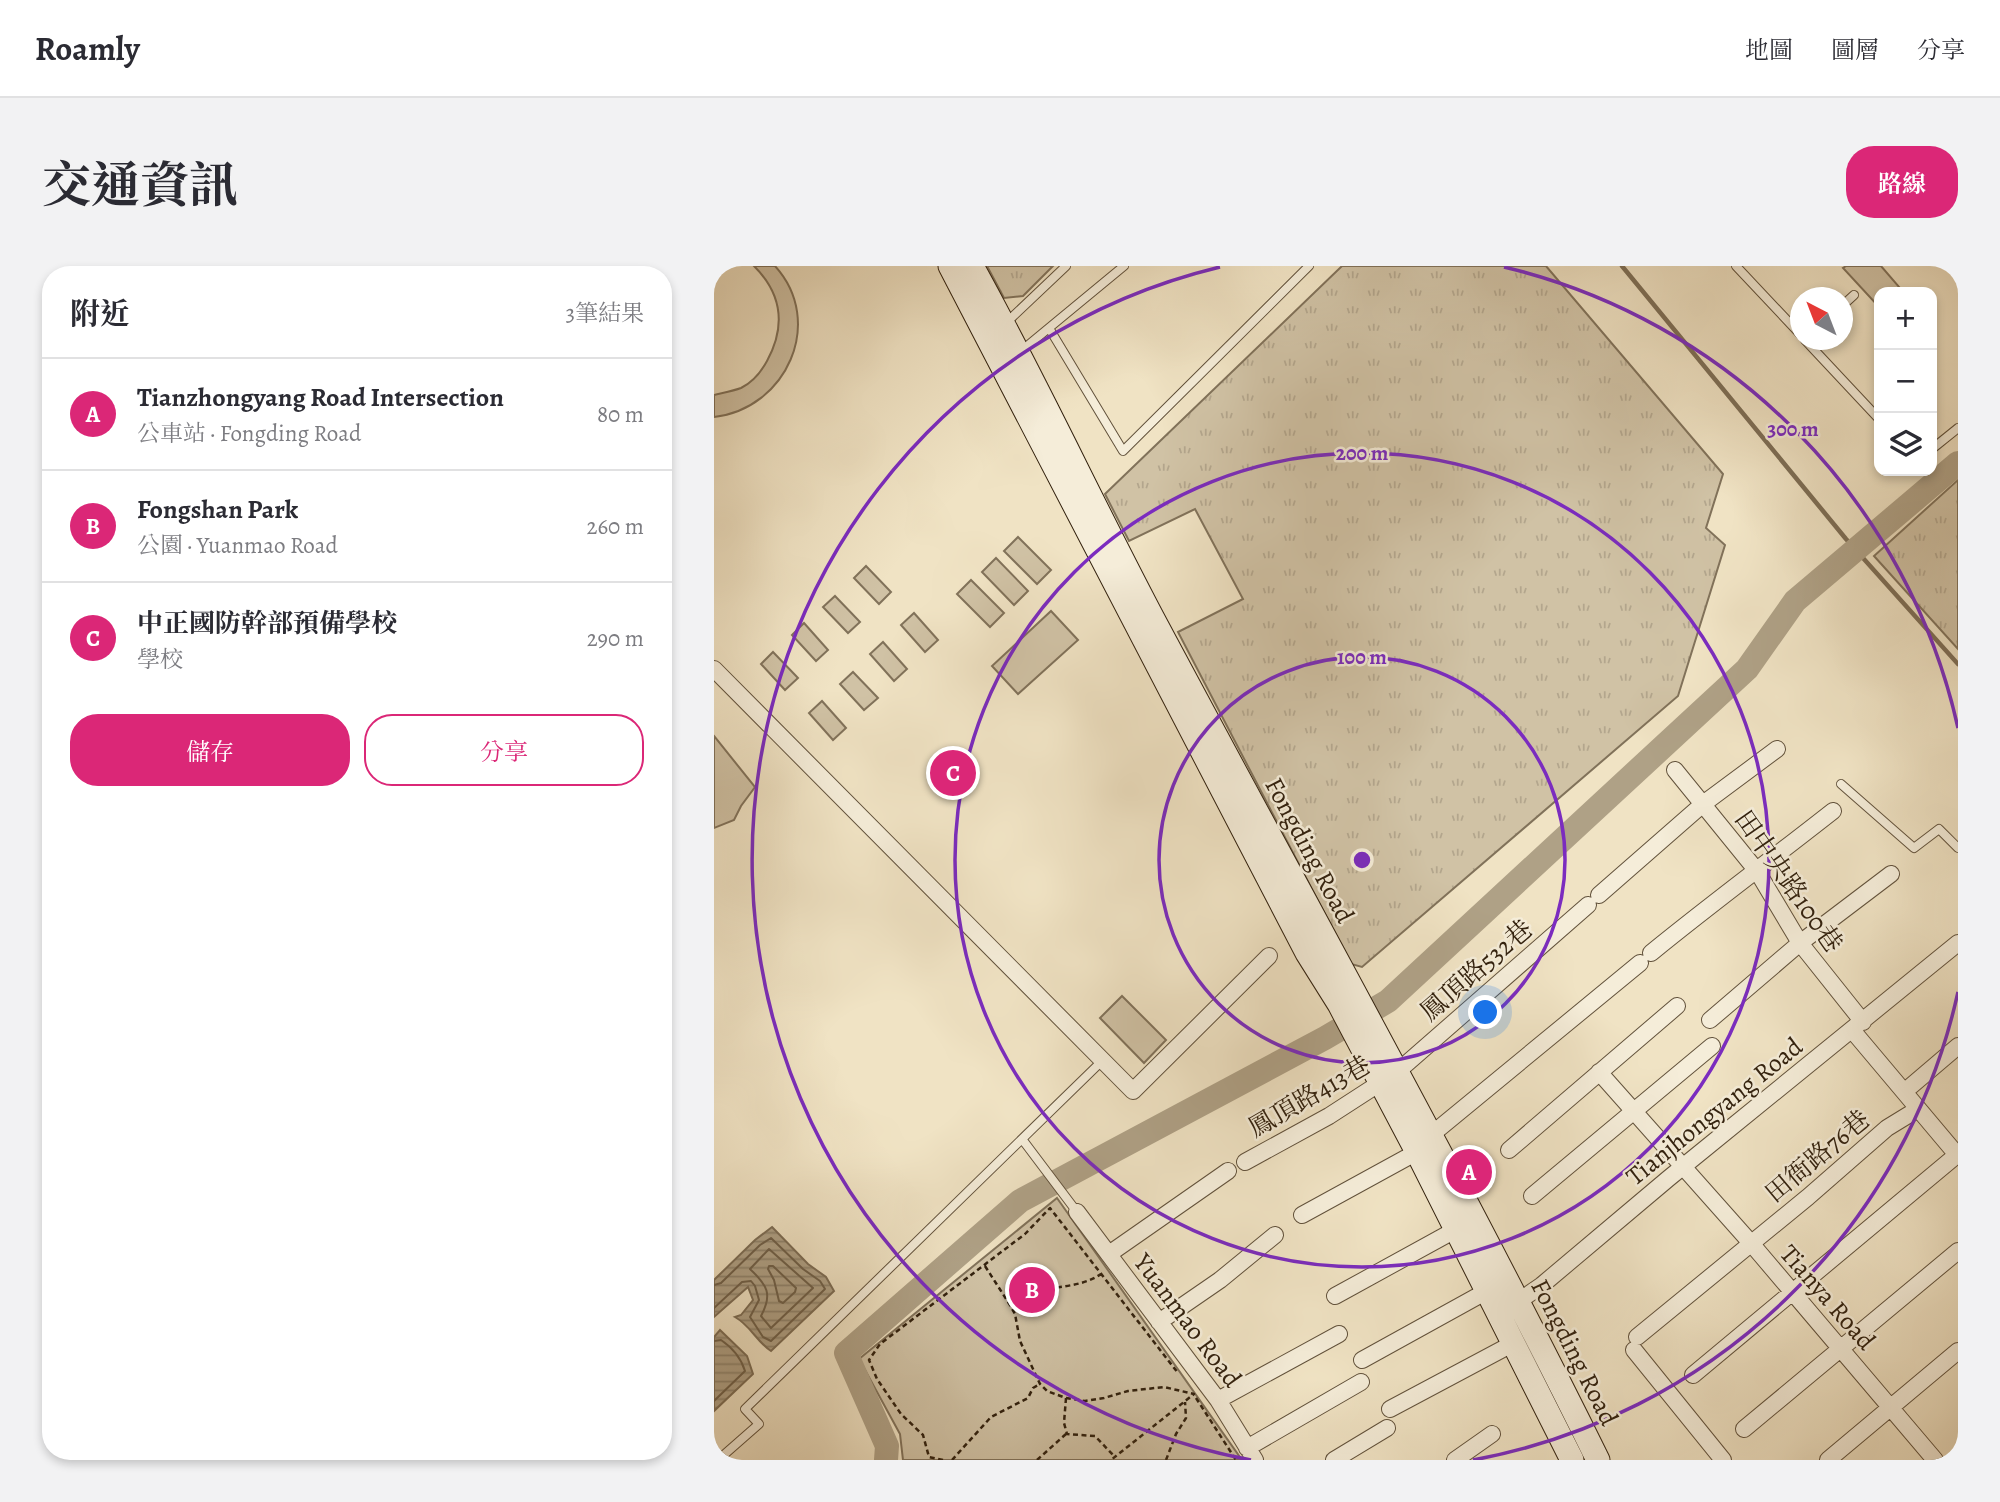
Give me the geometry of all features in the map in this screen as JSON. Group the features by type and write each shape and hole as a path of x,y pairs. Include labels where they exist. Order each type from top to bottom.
{"main road":[{"name":"Fongding Road","path":"950,266 1307,953 1348,1000"},
{"name":"Fongding Road","path":"972,266 1019,353 1348,1000 1424,1144 1520,1301 1598,1460"},
{"name":"Fongding Road","path":"1424,1144 1457,1229 1572,1460"}],"street":[{"path":"714,669 1133,1091 1269,956"},
{"name":"鳳頂路532巷","path":"1389,1077 1703,804 1777,749"},
{"name":"田中央路100巷","path":"1675,770 1757,871 1800,943 1857,1026 1904,1092 1958,1155"},
{"path":"1302,1215 1424,1144 1715,901 1833,811"},
{"path":"1710,1020 1800,943 1891,874"},
{"name":"Tianjhongyang Road","path":"1500,1314 1542,1285 1958,943"},
{"path":"1509,1150 1676,1006"},
{"path":"1532,1196 1712,1046"},
{"path":"1904,1092 1958,1046"},
{"name":"Tianya Road","path":"1600,1072 1750,1242 1935,1460"},
{"name":"鳳頂路413巷","path":"1245,1162 1329,1116 1389,1077"},
{"name":"田衙路76巷","path":"1723,1460 1635,1344 1750,1242 1808,1197 1887,1128 1918,1109"},
{"path":"1693,1375 1958,1155"},
{"path":"1108,1254 1228,1171"},
{"name":"Yuanmao Road","path":"1077,1212 1218,1400 1246,1456"},
{"path":"1335,1296 1457,1229"},
{"path":"1159,1322 1220,1280 1275,1236"},
{"path":"1744,1429 1958,1251"},
{"path":"1362,1360 1488,1291"},
{"path":"1218,1400 1339,1334"},
{"path":"1390,1409 1514,1342"},
{"path":"1828,1460 1958,1351"},
{"path":"1246,1456 1362,1382"},
{"path":"1334,1460 1387,1428"},
{"path":"1455,1460 1492,1434"}],"lane":[{"path":"1004,324 1066,266"},
{"path":"1019,353 1124,266"},
{"path":"1049,328 1123,451 1309,266"},
{"path":"1735,266 1790,323"},
{"path":"1815,350 1874,414"},
{"path":"1937,445 1958,428"},
{"path":"1840,784 1914,848 1939,829 1958,848"},
{"path":"718,1460 759,1424 745,1409 1102,1060"},
{"path":"1022,1139 1077,1212"}],"path":[{"path":"943,1460 929,1457 923,1435 901,1414 877,1379 869,1360 880,1344 985,1266 1025,1234 1050,1208 1194,1394 1246,1456"},
{"path":"985,1266 1015,1314 1020,1341 1040,1384 1047,1391 1085,1401 1128,1391 1164,1387 1194,1394"},
{"path":"1010,1305 1027,1294 1071,1286 1091,1280 1101,1273"},
{"path":"952,1460 991,1417 1028,1398 1033,1388 1040,1384"},
{"path":"1037,1460 1067,1434 1095,1436 1113,1459 1194,1394"},
{"path":"1066,1398 1064,1423 1067,1434"},
{"path":"1166,1460 1176,1434 1186,1418 1185,1400"}],"green space":[{"path":"754,266 775,266 790,288 797,312 797,336 791,359 778,380 761,398 739,411 714,417 714,395 741,388 753,380 767,361 777,335 779,323 775,299 771,288"},
{"path":"987,266 1053,266 1023,296 1004,298"},
{"path":"1342,266 1546,266 1723,474 1706,528 1725,545 1678,696 1362,967 1351,964 1178,632 1243,599 1195,509 1129,541 1105,494"},
{"path":"1881,266 1899,287 1874,287 1874,302 1843,268"},
{"path":"1958,480 1958,649 1874,556"},
{"path":"1018,537 1051,570 1037,584 1004,551"},
{"path":"996,558 1028,591 1014,605 982,572"},
{"path":"866,566 891,592 879,604 854,578"},
{"path":"971,580 1004,613 990,627 957,594"},
{"path":"835,596 860,622 848,633 823,607"},
{"path":"1051,611 1078,640 1018,694 992,666"},
{"path":"914,613 938,640 925,652 901,625"},
{"path":"804,623 828,650 816,661 792,635"},
{"path":"883,642 907,669 894,681 870,654"},
{"path":"773,652 798,678 785,690 761,664"},
{"path":"853,672 878,698 864,710 840,684"},
{"path":"822,701 846,728 833,740 809,713"},
{"path":"714,736 755,787 734,820 714,828"},
{"path":"1122,996 1166,1040 1144,1063 1100,1018"},
{"path":"1057,1198 1242,1460 903,1460 900,1434 859,1359"}],"water":[{"path":"772,1227 808,1264 826,1277 834,1291 771,1351 735,1317 741,1315 753,1300 748,1287 714,1317 714,1280"},
{"path":"720,1330 747,1356 753,1374 714,1411 714,1337"}],"waterway":[{"path":"1622,266 1846,539 1958,664"},
{"path":"886,1460 887,1446 846,1353 1020,1201 1325,1038 1388,1001 1747,669 1795,601 1958,463"}],"place":[{"name":"中正國防幹部預備學校","path":"953,773"},
{"name":"Tianzhongyang Road Intersection","path":"1469,1172"},
{"name":"Fongshan Park","path":"1032,1290"}]}
